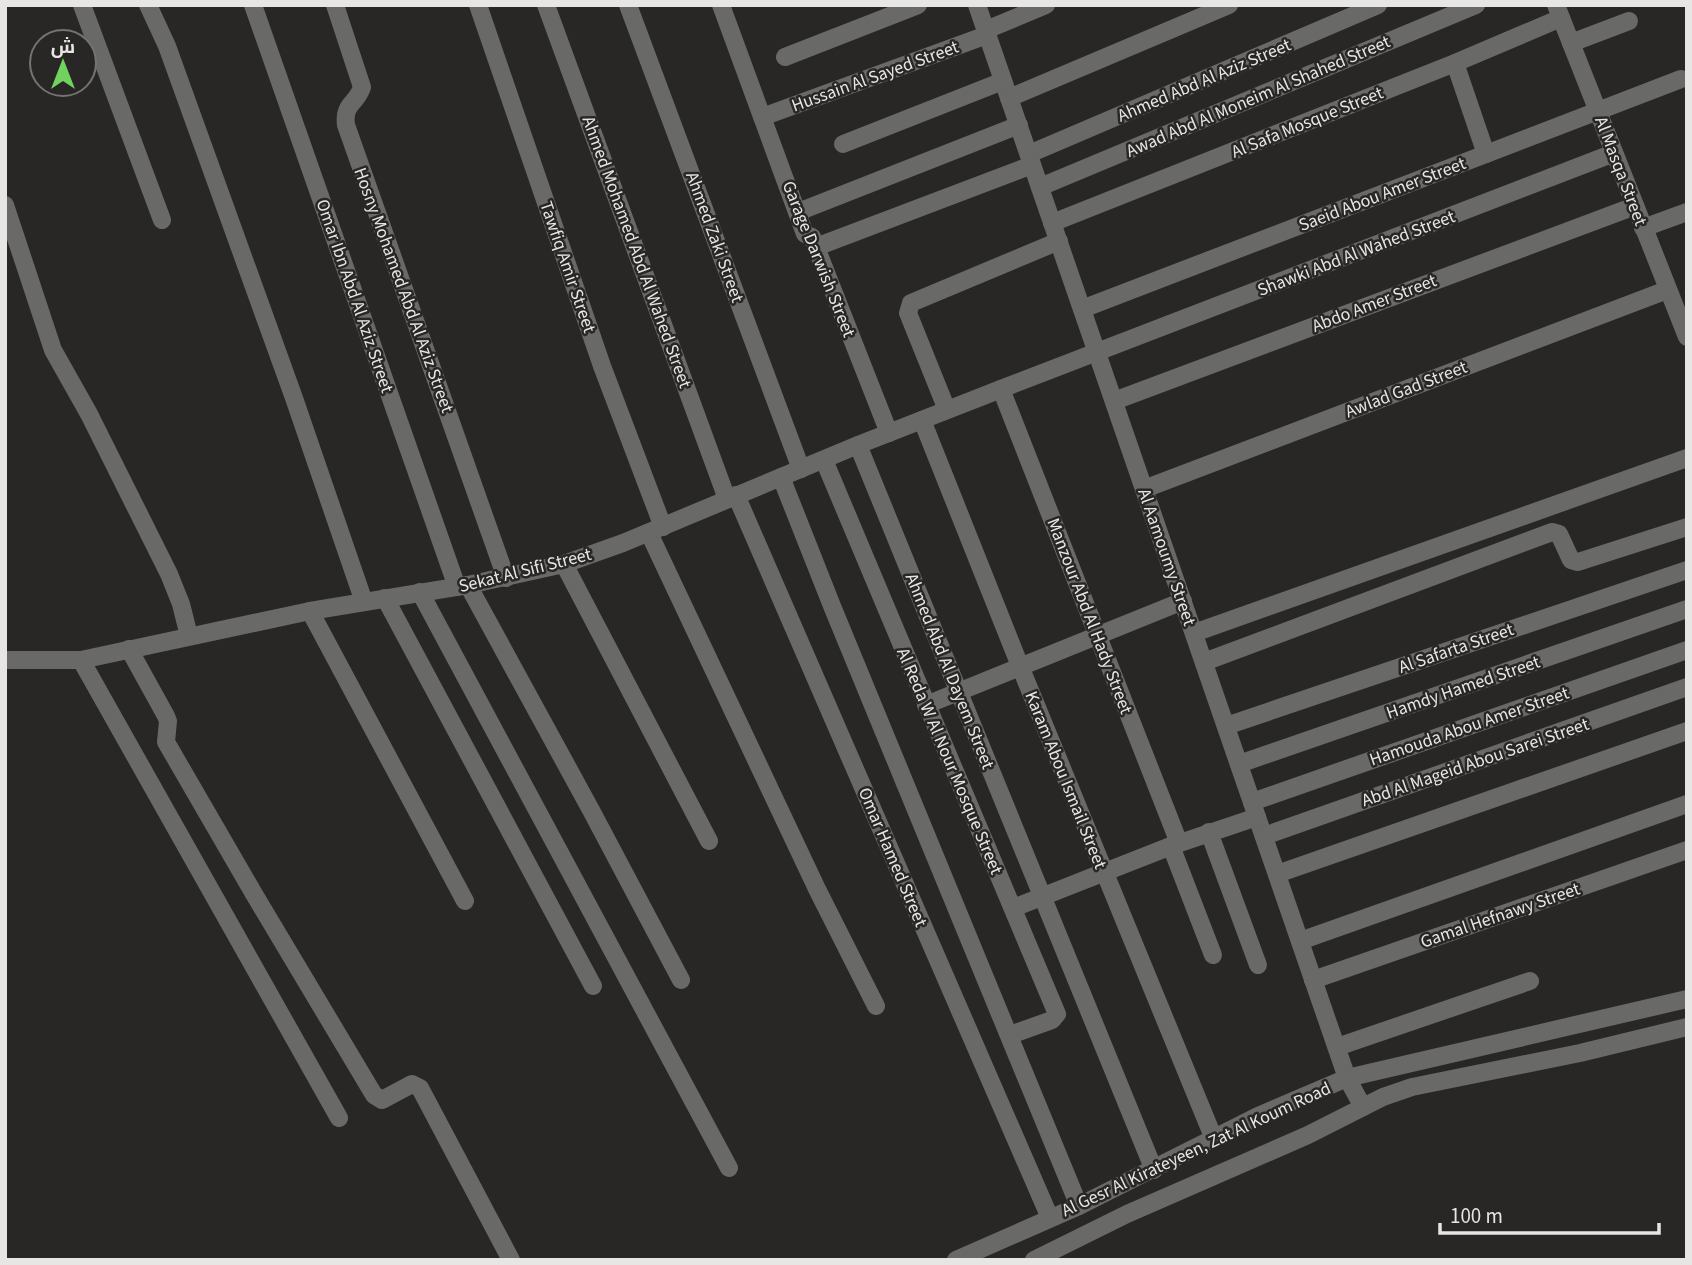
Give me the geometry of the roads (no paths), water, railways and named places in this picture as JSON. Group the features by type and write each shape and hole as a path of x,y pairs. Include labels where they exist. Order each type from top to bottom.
{"street":[{"path":"82,5 162,220"},
{"path":"148,5 167,47 205,151 364,602"},
{"name":"Omar Ibn Abd Al Aziz Street","path":"253,5 463,586 592,812 681,980"},
{"name":"Hosny Mohamed Abd Al Aziz Street","path":"335,5 362,80 360,94 349,103 346,110 346,125 506,578"},
{"name":"Tawfiq Amir Street","path":"478,5 656,530 817,889 876,1006"},
{"name":"Ahmed Mohamed Abd Al Wahed Street","path":"546,5 732,497"},
{"name":"Ahmed Zaki Street","path":"628,5 801,469"},
{"name":"Garage Darwish Street","path":"721,5 805,234 812,237 889,433"},
{"path":"785,57 918,5"},
{"name":"Al Aamoumy Street","path":"977,5 1347,1078 1363,1107"},
{"name":"Hussain Al Sayed Street","path":"762,117 987,32 1046,5"},
{"path":"843,144 1006,89 1229,5"},
{"name":"Ahmed Abd Al Aziz Street","path":"816,247 1031,159 1378,5"},
{"name":"Awad Abd Al Moneim Al Shahed Street","path":"1040,187 1476,5"},
{"name":"Al Masqa Street","path":"1558,11 1687,337"},
{"name":"Al Safa Mosque Street","path":"1052,223 1455,63 1558,11"},
{"path":"1571,43 1629,22"},
{"path":"1455,63 1486,154"},
{"name":"Saeid Abou Amer Street","path":"1082,309 1681,79"},
{"path":"798,212 1019,125"},
{"name":"Shawki Abd Al Wahed Street","path":"1097,353 1614,153"},
{"path":"5,205 54,350 169,574 181,604 189,636"},
{"name":"Abdo Amer Street","path":"1114,401 1635,206"},
{"path":"1643,228 1687,212"},
{"path":"947,410 908,313 909,306 1059,241"},
{"name":"Awlad Gad Street","path":"1144,489 1667,290"},
{"name":"Sekat Al Sifi Street","path":"5,660 81,660 310,611 463,586 564,564 656,530 858,445 1097,353"},
{"name":"Manzour Abd Al Hady Street","path":"1001,389 1098,634 1213,955"},
{"name":"Karam Abou Ismail Street","path":"922,420 1214,1139"},
{"name":"Ahmed Abd Al Dayem Street","path":"858,445 1154,1170"},
{"path":"1194,633 1687,458"},
{"name":"Al Reda W Al Nour Mosque Street","path":"824,460 1057,1014 1055,1018 1010,1035"},
{"path":"781,477 1079,1206"},
{"name":"Omar Hamed Street","path":"732,497 1050,1218"},
{"path":"1203,662 1552,531 1559,534 1571,560 1577,562 1687,527"},
{"path":"564,564 709,841"},
{"name":"Al Safarta Street","path":"1226,726 1687,570"},
{"path":"420,592 730,1168"},
{"path":"385,598 593,986"},
{"path":"926,705 1183,601"},
{"name":"Hamdy Hamed Street","path":"1239,764 1687,610"},
{"path":"310,611 465,901"},
{"path":"129,649 166,716 166,742 374,1095 382,1100 412,1084 420,1088 511,1260"},
{"name":"Hamouda Abou Amer Street","path":"1013,908 1209,832 1255,810 1687,650"},
{"path":"81,660 339,1118"},
{"name":"Abd Al Mageid Abou Sarei Street","path":"1264,836 1687,687"},
{"path":"1277,874 1687,730"},
{"path":"1300,941 1687,804"},
{"path":"1209,832 1258,965"},
{"name":"Gamal Hefnawy Street","path":"1314,980 1687,850"},
{"path":"1337,1047 1530,981"},
{"name":"Al Gesr Al Kirateyeen, Zat Al Koum Road","path":"956,1260 1079,1206 1258,1116 1347,1078 1687,999"},
{"name":"Al Gesr Al Kirateyeen, Zat Al Koum Road","path":"1034,1260 1127,1214 1412,1087 1580,1053 1687,1027"}]}
